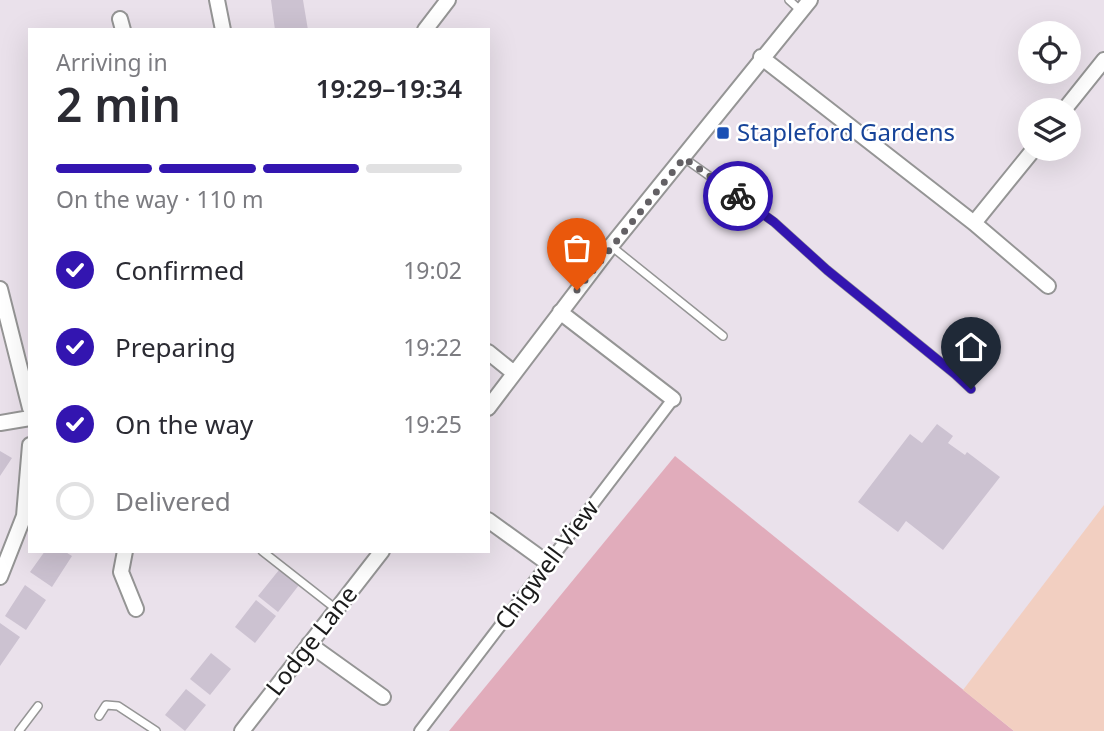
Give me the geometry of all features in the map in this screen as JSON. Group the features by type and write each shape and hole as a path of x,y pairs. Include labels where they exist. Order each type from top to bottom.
{"street":[{"path":"217,0 223,28"},
{"path":"427,28 448,0"},
{"path":"490,405 611,246 684,158 761,57 805,6"},
{"path":"761,57 974,223 1048,286"},
{"path":"1074,98 1104,61"},
{"path":"974,223 1024,161"},
{"path":"0,289 28,400"},
{"path":"560,312 673,400"},
{"path":"490,354 514,373"},
{"name":"Chigwell View","path":"420,731 673,400"},
{"path":"0,423 28,418"},
{"path":"0,577 27,517 28,493"},
{"path":"490,521 548,564"},
{"path":"125,553 121,572 136,609"},
{"name":"Lodge Lane","path":"242,731 380,553"},
{"path":"309,644 383,697"}],"lane":[{"path":"789,0 805,6"},
{"path":"684,158 774,222 827,270 971,389"},
{"path":"611,246 723,336"},
{"path":"265,553 336,609"},
{"path":"99,716 106,705 111,704 156,731"},
{"path":"19,731 38,706"}],"shaded area":[{"path":"675,456 1014,731 449,731"},
{"path":"1104,505 1104,731 1014,731 963,690"}],"building":[{"path":"271,0 303,0 308,28 275,28"},
{"path":"937,424 953,436 948,443 965,455 967,452 1000,477 943,550 906,521 898,532 858,502 910,434 922,443"},
{"path":"0,451 12,458 0,476"},
{"path":"44,553 67,553 72,556 52,587 30,572"},
{"path":"279,570 299,585 278,612 258,596"},
{"path":"25,585 46,600 26,630 5,616"},
{"path":"256,600 276,616 255,643 235,627"},
{"path":"0,623 20,637 0,666"},
{"path":"211,653 231,669 210,695 190,679"},
{"path":"186,689 206,705 185,731 165,715"}],"way so far":[{"path":"577,290 684,158 738,196"}],"place":[{"name":"Stapleford Gardens","path":"723,133"}],"route":[{"path":"738,196 774,222 827,270 971,389"}]}
